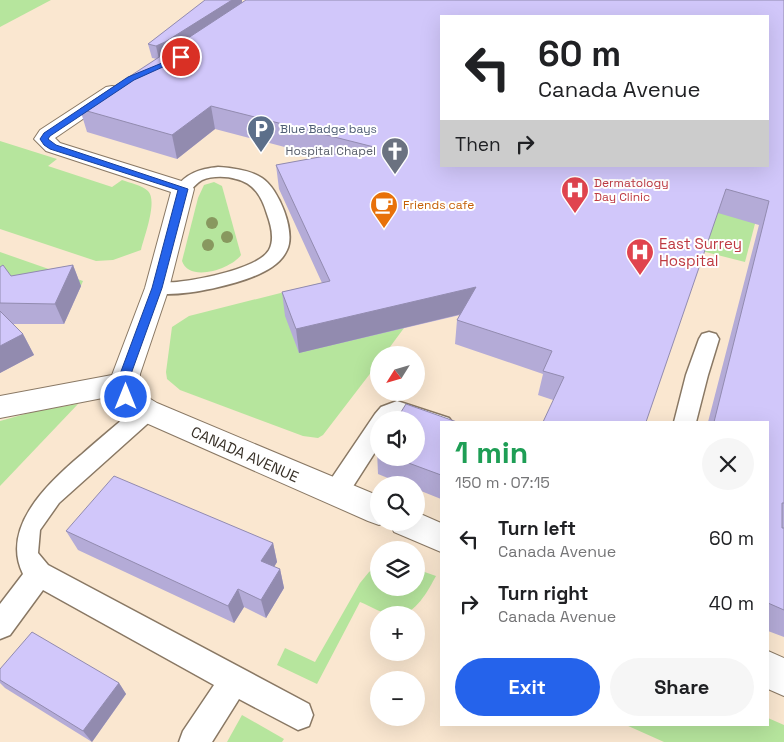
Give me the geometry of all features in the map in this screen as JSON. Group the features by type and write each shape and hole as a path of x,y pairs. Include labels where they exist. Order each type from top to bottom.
{"street":[{"path":"0,407 124,383 157,288 183,189 53,147 45,141 47,134 131,79"},
{"name":"CANADA AVENUE","path":"124,383 126,397 147,411 370,507"},
{"path":"425,531 440,538"},
{"path":"769,670 784,677"}],"lane":[{"path":"157,288 182,288 254,270 273,259 280,248 282,235 280,221 266,191 255,180 238,175 213,173 197,177 183,189"},
{"path":"685,421 710,340"},
{"path":"147,411 68,478 36,512 25,534 25,555 40,574 298,716"},
{"path":"425,419 440,424"},
{"path":"336,492 370,440"},
{"path":"0,626 40,574"},
{"path":"194,742 234,681"}],"green space":[{"path":"0,0 51,0 0,27"},
{"path":"0,141 57,159 48,166 112,187 122,180 148,191 152,203 141,250 113,260 96,261 0,229"},
{"path":"214,182 222,186 241,255 229,265 220,269 210,272 193,271 186,268 182,261 198,198 204,185"},
{"path":"659,191 757,216 745,262 678,245"},
{"path":"0,252 83,281 79,290 0,292"},
{"path":"320,283 339,304 404,328 391,346 370,346 370,374 323,435 318,438 303,436 180,390 167,379 166,372 172,327 189,316"},
{"path":"78,404 0,486 0,421 36,411"},
{"path":"369,572 370,596 425,596 416,606 370,606 360,602 317,684 277,665 285,648 315,662 360,583"},
{"path":"425,572 436,576 425,595"},
{"path":"242,715 284,739 282,742 227,742"},
{"path":"769,718 784,725 784,742 664,742 628,726 769,726"}],"building":[{"path":"205,0 232,0 165,42 156,46 148,44"},
{"path":"246,0 784,0 784,503 782,503 782,528 784,528 784,610 769,603 769,421 714,421 769,201 726,189 646,421 543,421 564,377 543,371 552,351 457,320 476,287 296,329 282,292 330,281 276,165 374,147 211,106 172,135 80,109"},
{"path":"3,265 11,276 73,265 55,304 0,303 0,267"},
{"path":"0,311 23,334 0,346"},
{"path":"406,404 454,421 440,421 440,475 417,466 425,466 425,411 402,411"},
{"path":"114,476 273,543 261,561 280,569 261,600 238,589 228,606 66,531"},
{"path":"32,632 119,683 83,731 0,680 0,669"}],"place":[{"name":"Blue Badge bays","path":"261,153"},
{"name":"Hospital Chapel","path":"395,175"},
{"name":"Dermatology Day Clinic","path":"575,214"},
{"name":"Friends cafe","path":"384,229"},
{"name":"East Surrey Hospital","path":"640,276"}],"route":[{"path":"126,397 124,383 126,374 157,288 183,189 53,147 44,139 47,134 131,79 142,73 169,64 181,57"}]}
